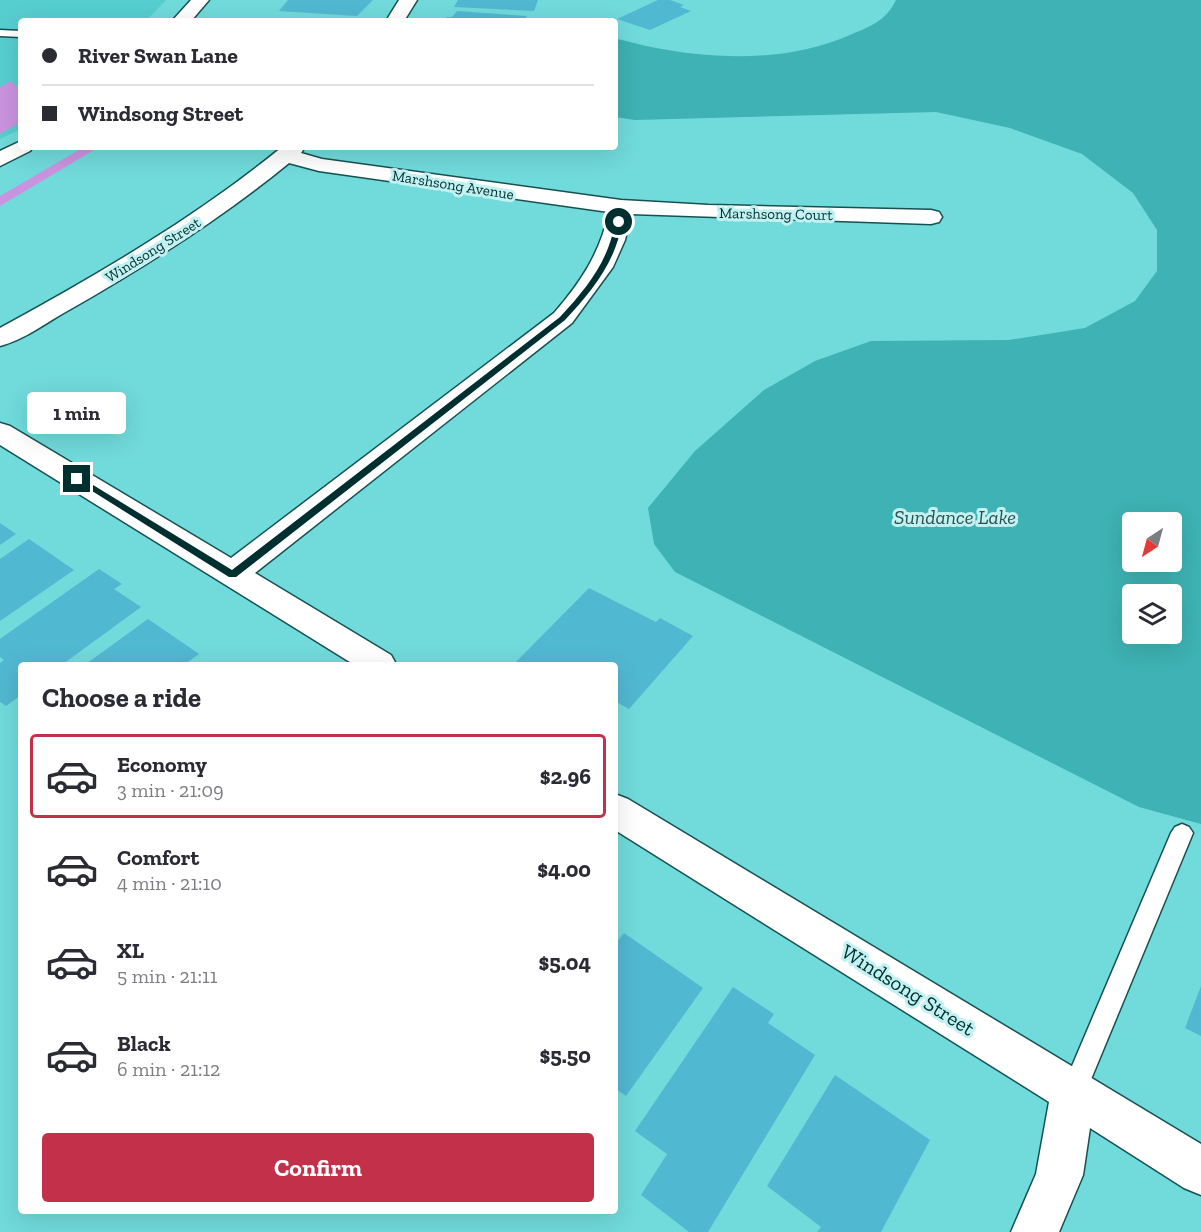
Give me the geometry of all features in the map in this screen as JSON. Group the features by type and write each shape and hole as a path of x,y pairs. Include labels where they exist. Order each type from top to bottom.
{"street":[{"path":"184,18 200,0"},
{"path":"397,18 408,0"},
{"path":"0,160 18,150"},
{"name":"Marshsong Avenue","path":"291,151 319,165 621,207"},
{"name":"Windsong Street","path":"0,338 119,272 181,234 234,197 291,151"},
{"path":"232,574 562,318 588,291 605,264 616,237 621,207"},
{"name":"Marshsong Court","path":"621,207 708,212 931,217"},
{"path":"0,432 375,662"},
{"name":"Windsong Street","path":"618,812 1201,1171"},
{"path":"1035,1232 1059,1175 1073,1092"}],"lane":[{"path":"0,33 18,34"},
{"path":"1073,1092 1182,833"}],"shaded area":[{"path":"0,0 166,0 149,18 18,18 18,130 0,139"},
{"path":"11,81 18,89 18,124 0,134 0,87"},
{"path":"79,150 94,150 0,206 0,196"}],"water":[{"name":"Sundance Lake","path":"896,0 1201,0 1201,824 1139,807 675,572 654,544 648,508 695,451 764,390 815,361 871,341 1009,340 1085,328 1135,301 1157,271 1157,230 1133,193 1082,154 1010,128 936,112 635,120 618,117 618,39 651,47 701,54 752,56 777,54 827,44 865,29 883,18"}],"building":[{"path":"288,0 373,0 357,16 279,11"},
{"path":"458,0 538,0 534,11 454,7"},
{"path":"658,0 670,0 684,5 680,7 691,11 650,30 618,19"},
{"path":"457,11 527,16 526,18 446,18 452,17"},
{"path":"0,523 16,534 0,545"},
{"path":"29,539 74,570 0,621 0,559"},
{"path":"99,569 122,584 114,589 141,607 66,662 18,662 18,697 6,706 0,702 0,663 4,660 0,657 0,639"},
{"path":"589,588 656,622 660,618 693,636 629,709 618,703 618,662 516,662"},
{"path":"148,619 199,654 188,662 89,662"},
{"path":"624,933 703,988 626,1096 618,1090 618,940"},
{"path":"1201,986 1201,1036 1185,1028"},
{"path":"733,987 774,1014 768,1023 815,1055 708,1232 689,1232 641,1195 667,1154 635,1131"},
{"path":"835,1075 930,1140 881,1232 817,1232 821,1227 767,1186"}],"route":[{"path":"77,479 232,574 536,342 588,291 605,264 616,237 619,222"}]}
